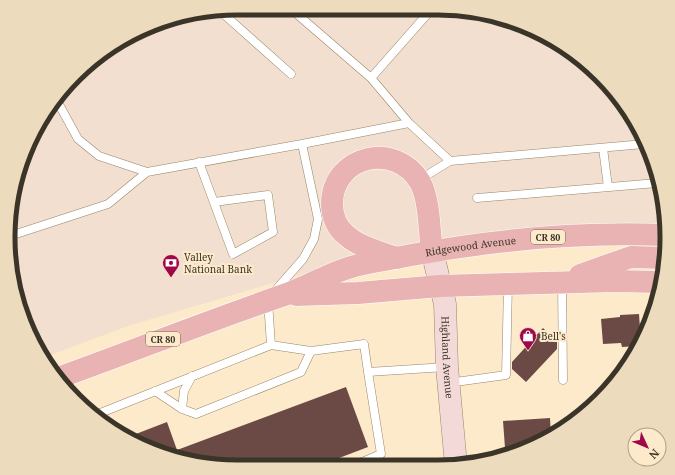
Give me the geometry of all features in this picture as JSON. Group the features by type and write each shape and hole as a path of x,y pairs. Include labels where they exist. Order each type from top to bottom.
{"main road":[{"path":"396,258 359,244 351,239 340,230 333,216 332,208 334,190 343,174 349,168 366,159 384,157 394,160 408,168 419,180 426,196 432,251"},
{"name":"Ridgewood Avenue","path":"63,376 276,297 348,268 432,251 538,238 626,234 660,235"},
{"path":"562,282 631,257 659,258"},
{"name":"Ridgewood Avenue","path":"276,297 358,293 440,286 562,282 656,282"}],"street":[{"name":"Highland Avenue","path":"432,251 445,304 448,375 456,460"}],"lane":[{"path":"226,15 291,74"},
{"path":"298,15 371,78 409,123 450,161"},
{"path":"371,78 427,15"},
{"path":"59,105 78,139 99,156 147,172"},
{"path":"15,234 108,204 147,172 409,123"},
{"path":"271,345 276,297 303,259 314,239 318,219 302,144"},
{"path":"419,180 450,161 640,144"},
{"path":"603,148 608,187"},
{"path":"199,162 233,254 273,232 268,196 214,202"},
{"path":"477,198 653,183"},
{"path":"562,282 563,380"},
{"path":"368,372 448,375 506,375 508,284"},
{"path":"101,413 271,345 311,351 364,344 381,454 367,460"},
{"path":"155,391 182,409 196,414 301,372 311,351"},
{"path":"182,409 184,391 192,376"}],"shaded area":[{"path":"223,15 452,15 481,19 523,32 561,52 584,70 605,91 623,114 637,139 648,166 656,194 660,227 387,249 128,326 49,356 32,323 19,281 15,252 15,223 19,194 27,166 38,139 52,114 80,80 114,52 139,38 166,27 194,19"}],"building":[{"path":"639,314 640,329 631,346 622,347 621,343 603,344 601,319 620,317 620,315"},
{"path":"543,328 557,342 557,349 526,382 512,369 512,362"},
{"path":"346,387 368,447 334,460 223,460 194,456 166,448 134,435 167,422 177,450"},
{"path":"550,418 551,429 523,443 505,448 503,421"}],"place":[{"name":"Valley National Bank","path":"171,278"},
{"name":"Bell's","path":"528,351"}]}
